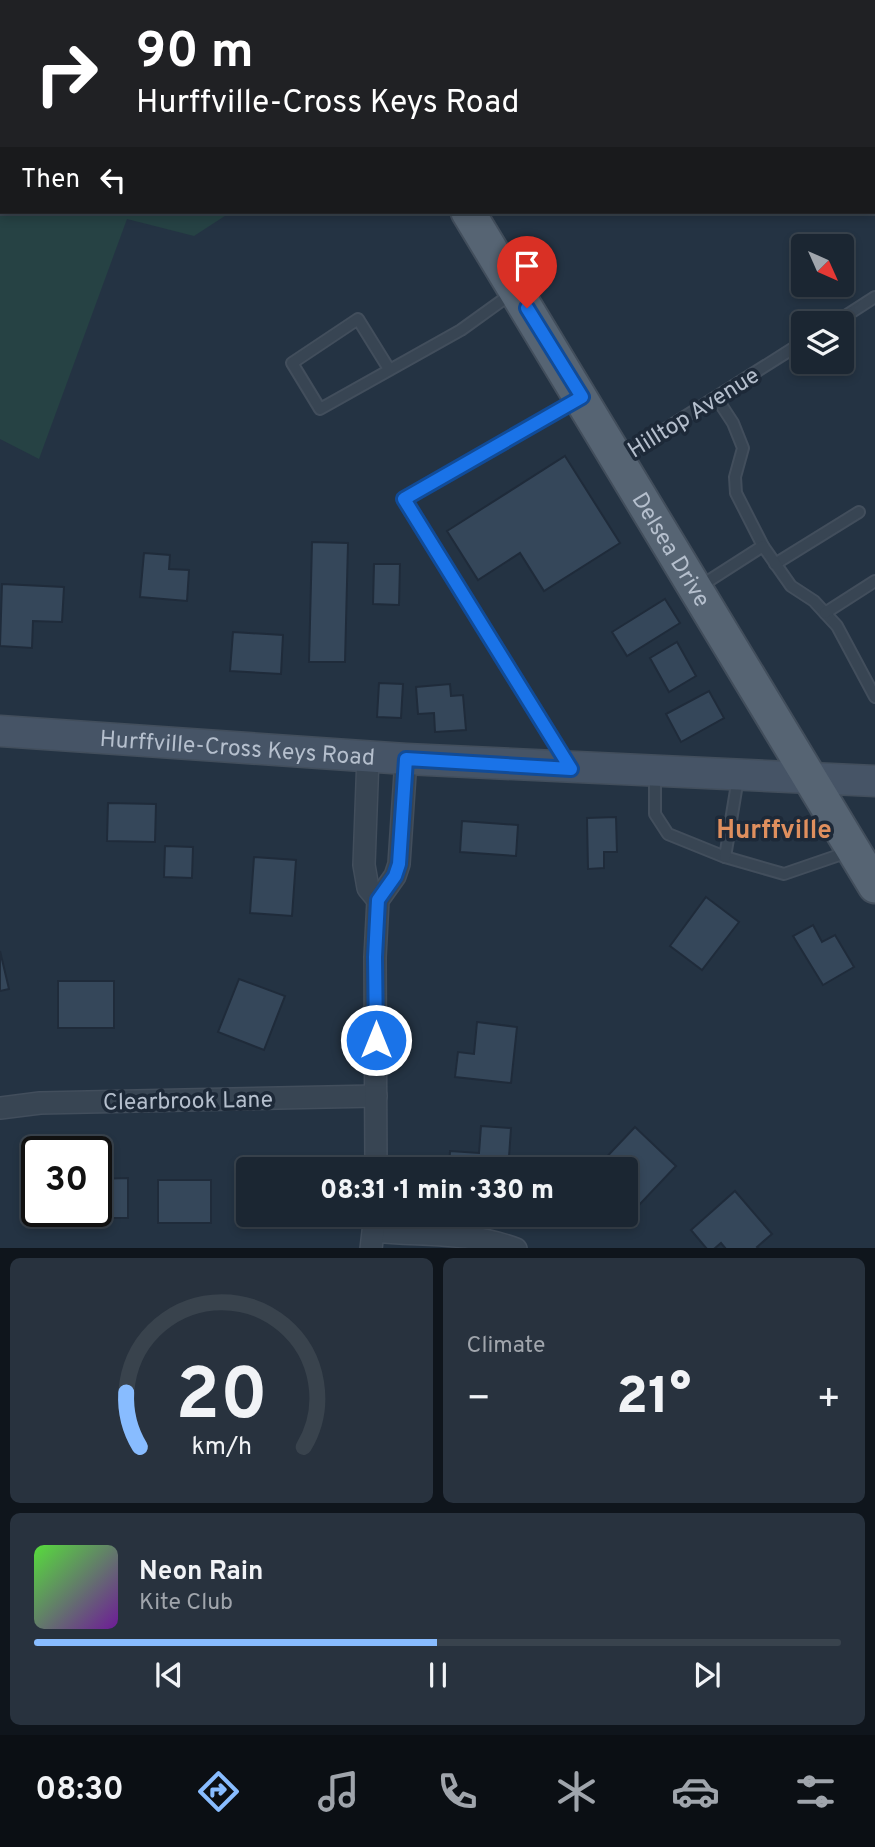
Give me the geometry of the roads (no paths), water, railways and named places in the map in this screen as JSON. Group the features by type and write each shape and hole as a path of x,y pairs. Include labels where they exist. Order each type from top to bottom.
{"main road":[{"name":"Delsea Drive","path":"469,214 875,886"},
{"name":"Hurffville-Cross Keys Road","path":"0,731 571,769 875,781"}],"street":[{"path":"368,757 364,865 368,888 378,900"},
{"path":"376,1157 375,957 378,900 395,876 399,864 406,759"},
{"name":"Clearbrook Lane","path":"0,1108 40,1103 376,1096"},
{"path":"373,1231 464,1235 516,1248"}],"lane":[{"path":"389,369 358,319 292,363 320,408 461,330 516,290"},
{"path":"853,311 875,297"},
{"name":"Hilltop Avenue","path":"619,459 791,350"},
{"path":"571,769 404,499 582,397"},
{"path":"716,397 733,423 743,448 735,477 736,493 763,546 791,586 814,601 837,626 875,697"},
{"path":"775,564 859,512"},
{"path":"697,589 763,546"},
{"path":"825,613 875,581"},
{"path":"655,772 655,814 668,834 725,857 785,874 854,850"},
{"path":"725,857 738,775"}],"district":[{"name":"Hurffville","path":"774,829"}]}
